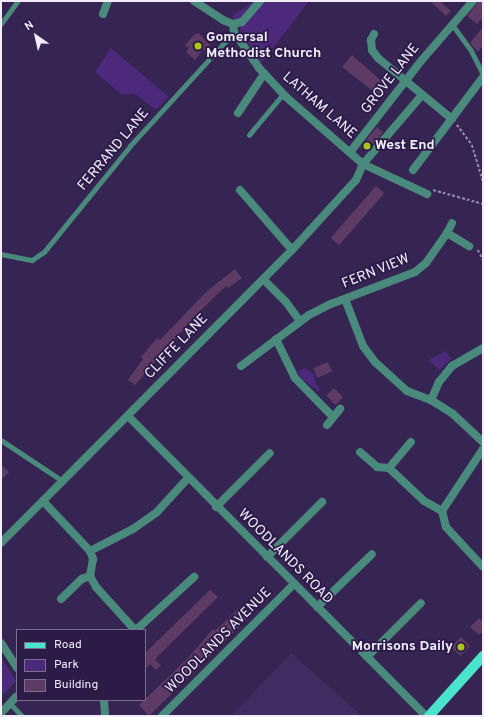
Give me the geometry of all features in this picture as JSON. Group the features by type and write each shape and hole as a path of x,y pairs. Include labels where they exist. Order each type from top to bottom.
{"main road":[{"path":"429,716 483,656"}],"street":[{"path":"102,14 108,1"},
{"name":"LATHAM LANE","path":"194,1 233,28 264,74 283,94 351,151 363,164"},
{"path":"233,28 242,22 260,1"},
{"name":"GROVE LANE","path":"351,151 406,80 473,1"},
{"path":"374,34 371,40 372,50 378,58 452,119"},
{"path":"238,113 264,74"},
{"path":"413,170 483,77"},
{"name":"CLIFFE LANE","path":"1,543 292,250 356,180 363,164 422,95"},
{"path":"363,164 427,194"},
{"path":"240,190 292,250"},
{"name":"FERN VIEW","path":"240,366 300,321 345,299 415,272 430,258 452,223"},
{"path":"447,232 469,246"},
{"path":"263,280 286,302 300,321"},
{"path":"345,299 357,334 369,355 407,391 431,400 453,414 483,442"},
{"path":"276,339 295,378 333,417"},
{"path":"431,400 439,382 452,366 483,348"},
{"path":"327,425 340,409"},
{"name":"WOODLANDS ROAD","path":"128,416 216,507 426,716"},
{"path":"389,468 411,442"},
{"path":"442,511 483,449"},
{"path":"360,452 377,467 389,468 424,500 442,511 446,528 452,536 483,566"},
{"path":"216,507 270,453"},
{"path":"90,551 133,529 157,512 188,478"},
{"path":"42,501 90,551 93,559 90,576 96,587 135,629"},
{"path":"267,557 322,502"},
{"path":"317,607 372,554"},
{"path":"61,599 82,579 90,576"},
{"path":"137,629 194,577"},
{"name":"WOODLANDS AVENUE","path":"162,716 294,584"},
{"path":"367,658 421,603"},
{"path":"1,643 16,666"},
{"path":"1,712 16,697"},
{"path":"104,701 106,716"}],"lane":[{"path":"1,24 18,1"},
{"path":"452,24 472,52 483,74"},
{"name":"FERRAND LANE","path":"1,254 32,260 44,252 130,146 233,28"},
{"path":"249,135 283,94"},
{"path":"1,440 63,481"},
{"path":"10,703 22,716"}],"path":[{"path":"452,119 472,145 483,180"},
{"path":"427,194 432,190 483,204"},
{"path":"478,250 483,260"}],"shaded area":[{"path":"291,653 362,716 231,716"}],"green space":[{"path":"254,1 309,1 261,64 232,16"},
{"path":"111,48 169,97 156,110 134,93 122,95 95,72"},
{"path":"446,351 451,359 439,370 428,360"},
{"path":"304,368 314,374 316,385 320,388 318,391 300,377 298,372"},
{"path":"1,657 16,681 4,694 1,691"}],"building":[{"path":"430,1 440,1 451,11 446,16"},
{"path":"479,1 483,1 483,17 477,24 467,16"},
{"path":"483,27 483,45 478,52 470,43"},
{"name":"Gomersal Methodist Church","path":"199,33 211,47 207,52 203,49 195,60 186,52 189,48 185,45 195,34"},
{"path":"352,55 386,85 378,95 342,67"},
{"path":"377,127 383,132 366,152 360,147"},
{"path":"376,186 384,193 339,245 331,238"},
{"path":"235,269 242,278 228,288 226,286 193,318 135,385 128,380 143,359 141,357 157,338 160,340 207,291"},
{"path":"328,362 332,371 317,378 313,369"},
{"path":"334,388 343,397 335,405 326,396"},
{"path":"1,465 9,472 1,480"},
{"path":"210,590 218,597 157,657 155,660 161,665 156,670 150,664 146,668 146,652"},
{"path":"238,609 248,618 149,716 139,705 143,701 146,701 146,698 187,659 213,629 215,631"},
{"path":"479,618 483,622 483,631 479,635 470,627"},
{"name":"Morrisons Daily","path":"461,637 470,646 460,656 451,647"}],"place":[{"name":"Gomersal Methodist Church","path":"198,46"},
{"name":"West End","path":"367,146"},
{"name":"Morrisons Daily","path":"461,647"}]}
